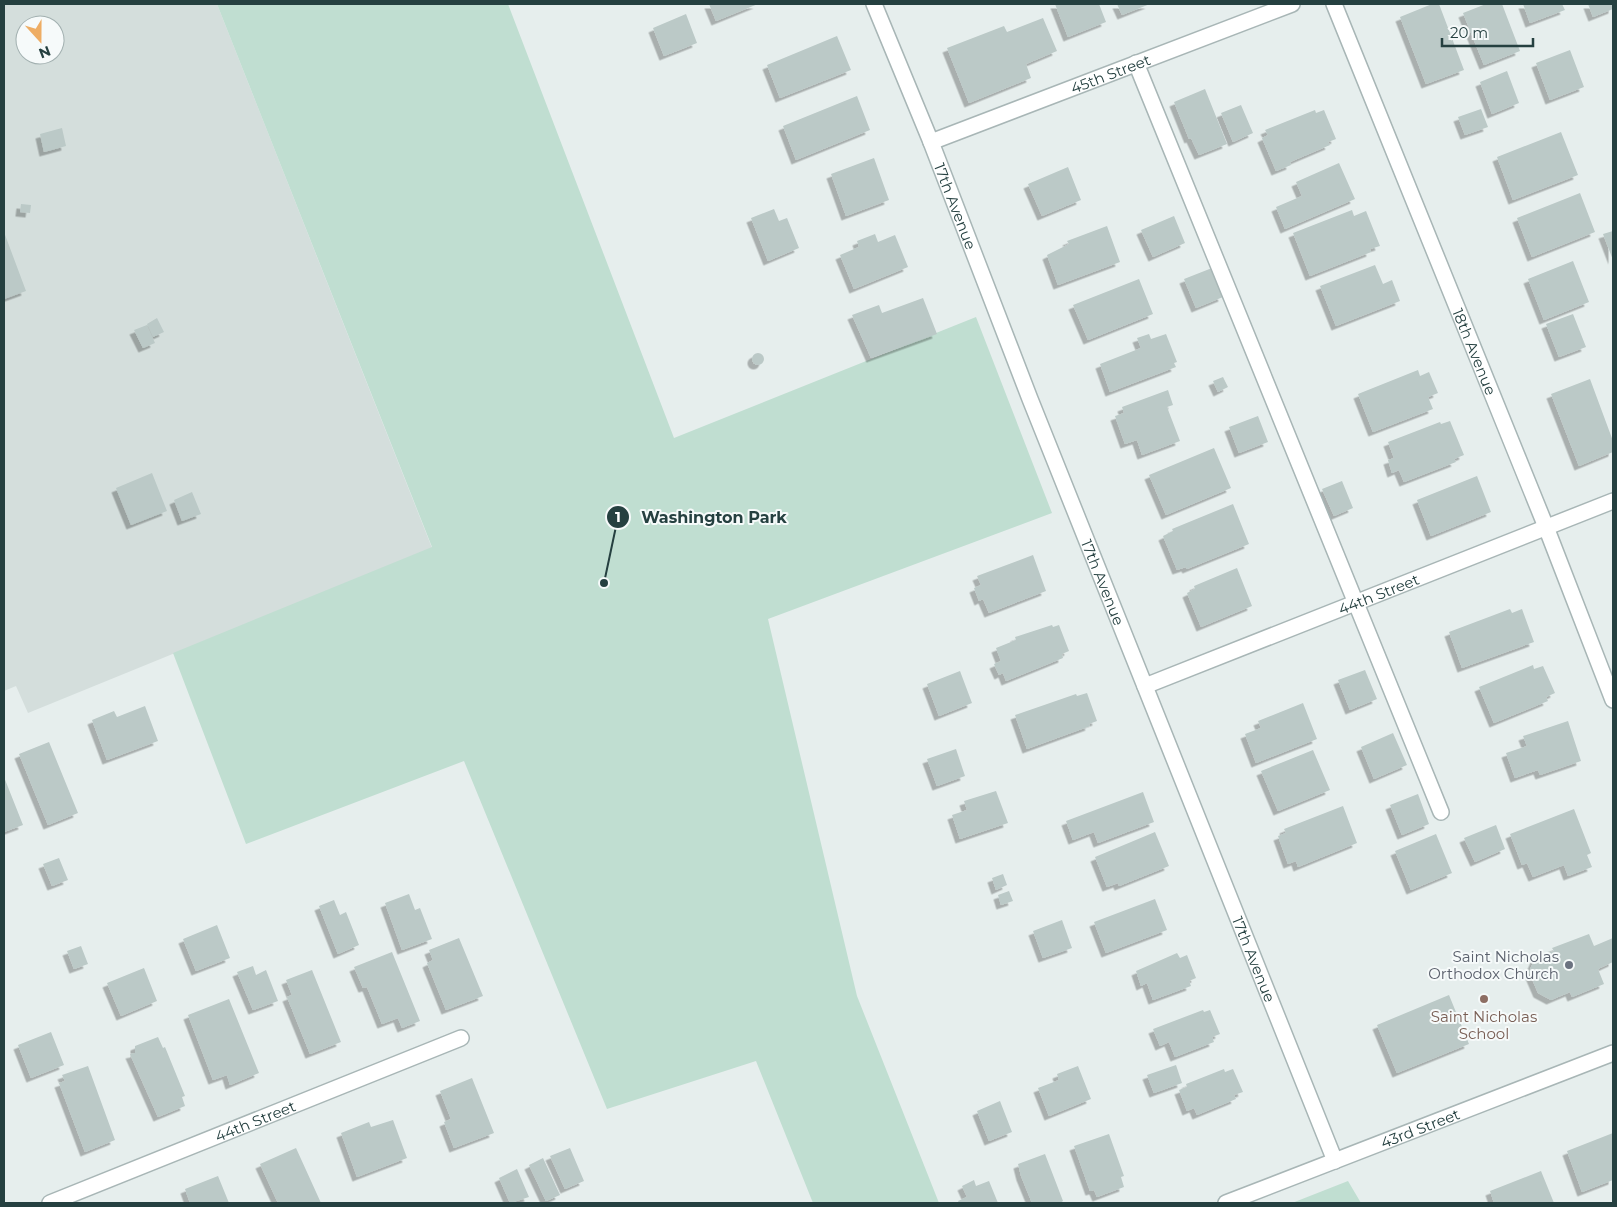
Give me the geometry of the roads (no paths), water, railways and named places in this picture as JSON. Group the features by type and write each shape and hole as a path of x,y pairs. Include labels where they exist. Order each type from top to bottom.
{"street":[{"name":"17th Avenue","path":"874,4 931,142 1145,686 1335,1161"},
{"name":"45th Street","path":"931,142 1292,4"},
{"name":"18th Avenue","path":"1334,4 1546,527 1613,700"},
{"path":"1136,63 1354,603 1441,812"},
{"name":"44th Street","path":"1145,686 1613,500"},
{"name":"44th Street","path":"50,1203 460,1038"},
{"name":"43rd Street","path":"1226,1203 1613,1053"}],"place":[{"name":"Washington Park","path":"604,583"},
{"name":"Saint Nicholas Orthodox Church","path":"1569,965"},
{"name":"Saint Nicholas School","path":"1484,999"}]}
